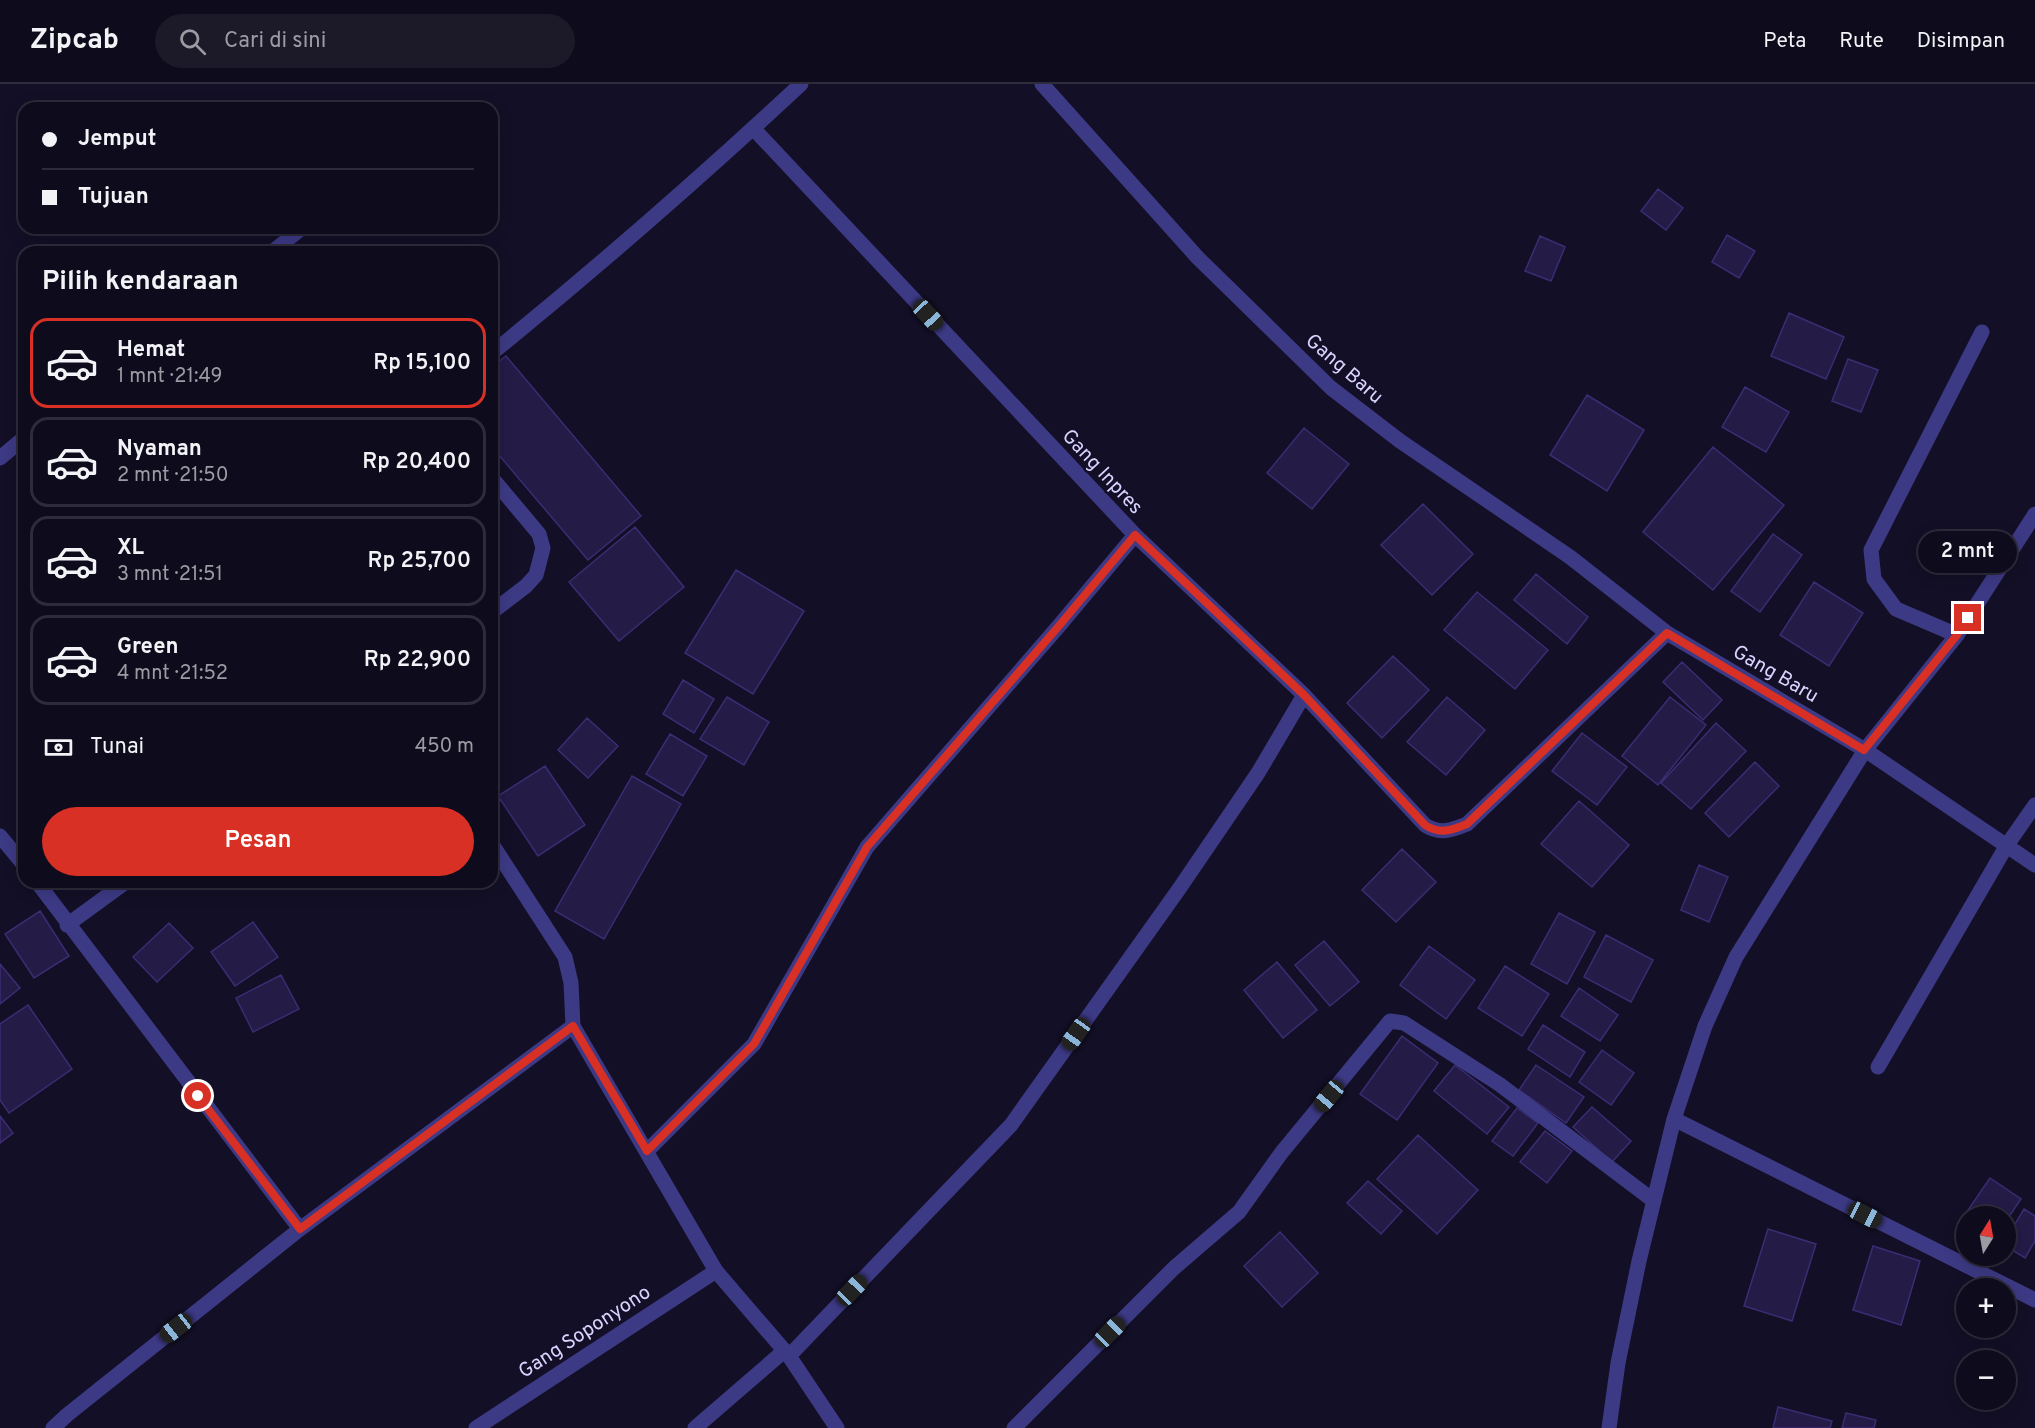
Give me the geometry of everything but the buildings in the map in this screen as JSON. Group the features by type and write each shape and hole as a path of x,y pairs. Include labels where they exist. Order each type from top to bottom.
{"street":[{"path":"498,348 543,312 801,84"},
{"name":"Gang Baru","path":"1042,84 1198,258 1331,388 1400,441 1570,557 1667,633 1864,750 2035,865"},
{"name":"Gang Inpres","path":"753,128 1135,535 1304,695 1433,831 1444,832 1467,824 1667,633"},
{"path":"280,246 294,234"},
{"path":"1957,635 1896,609 1874,579 1871,550 1982,332"},
{"path":"0,458 18,443"},
{"path":"498,485 539,534 543,548 536,575 526,586 498,607"},
{"path":"1609,1428 1618,1363 1634,1284 1674,1119 1705,1026 1736,957 1864,750 1957,635 2035,514"},
{"path":"647,1151 754,1044 867,847 1135,535"},
{"path":"695,1428 786,1354 1011,1125 1258,773 1304,695"},
{"path":"1878,1067 2007,845 2035,805"},
{"path":"1,838 18,858"},
{"path":"498,852 565,957 571,983 573,1026 716,1271 786,1354 837,1428"},
{"path":"41,888 67,925 300,1229"},
{"path":"67,925 118,888"},
{"path":"1014,1428 1174,1268 1239,1212 1282,1152 1390,1021 1404,1023 1499,1084 1654,1201"},
{"path":"53,1428 300,1229 573,1026"},
{"path":"1674,1119 2035,1300"},
{"name":"Gang Soponyono","path":"476,1428 716,1271"}],"route":[{"path":"198,1096 300,1229 573,1026 647,1151 754,1044 867,847 1135,535 1304,695 1433,831 1444,832 1467,824 1667,633 1864,750 1957,635 1968,618"}]}
